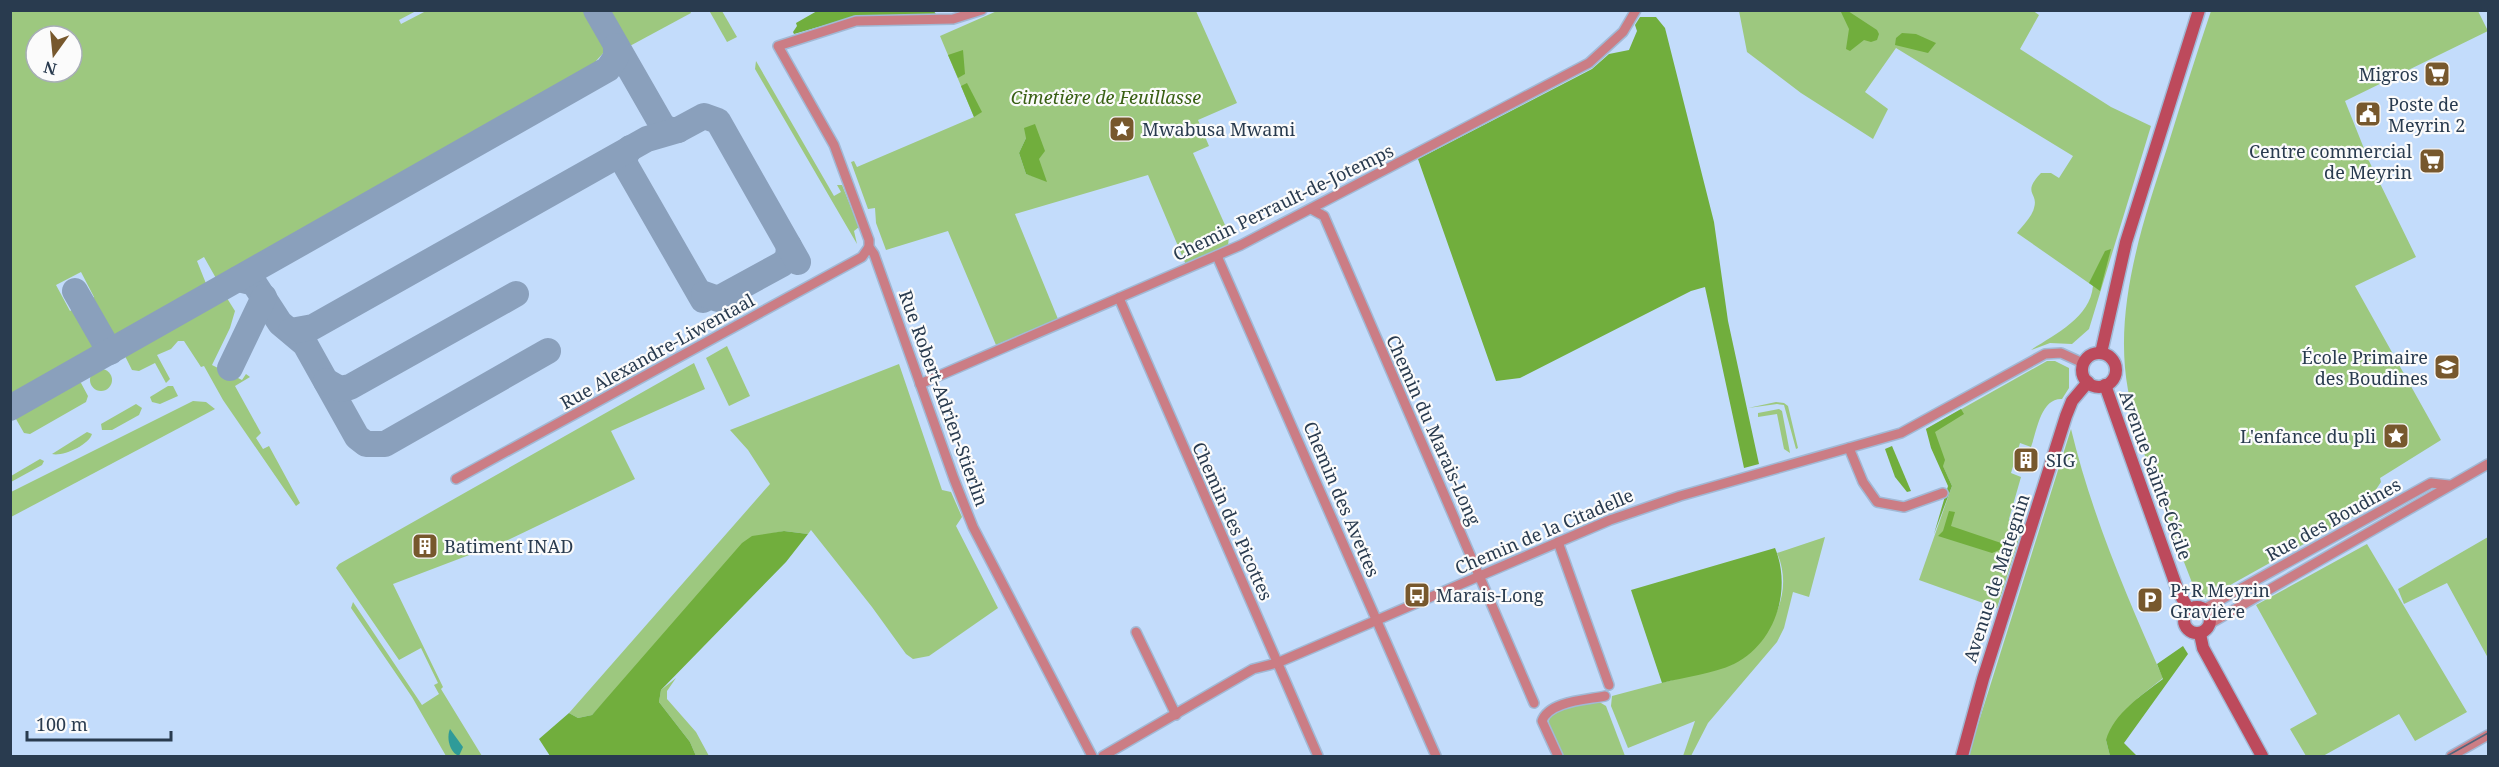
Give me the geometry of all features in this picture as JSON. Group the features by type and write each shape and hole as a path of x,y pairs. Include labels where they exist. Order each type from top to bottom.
{"main road":[{"path":"2101,353 2126,242 2199,10"},
{"path":"2101,353 2110,357 2115,366 2113,379 2105,385 2094,386 2088,382 2082,372 2083,363 2090,355 2101,353"},
{"name":"Avenue de Mategnin","path":"1962,756 1983,679 2066,416 2072,401 2088,382"},
{"name":"Avenue Sainte-Cécile","path":"2105,385 2178,591 2189,610"},
{"path":"2199,607 2204,609 2211,617 2211,622 2205,632 2200,634 2189,631 2184,624 2189,610 2199,607"},
{"path":"2200,634 2203,648 2262,756"}],"street":[{"name":"Rue Robert-Adrien-Stierlin","path":"982,10 944,20 856,21 778,46 834,145 869,240 869,247 892,302 974,527 1092,756"},
{"name":"Chemin Perrault-de-Jotemps","path":"920,384 1217,256 1313,210 1589,63 1623,32 1636,10"},
{"name":"Chemin du Marais-Long","path":"1313,210 1324,216 1409,418 1480,575 1534,703"},
{"name":"Rue Alexandre-Liwentaal","path":"456,479 862,257 869,247"},
{"name":"Chemin des Avettes","path":"1217,256 1436,756"},
{"name":"Chemin des Picottes","path":"1119,298 1318,756"},
{"name":"Chemin de la Citadelle","path":"1103,756 1253,669 1277,663 1558,542 1648,506 1909,429 1916,422 2045,354 2061,353 2083,363"},
{"path":"1849,448 1863,482 1877,502 1904,507 1943,493"},
{"name":"Rue des Boudines","path":"2211,622 2339,547 2352,544 2375,531 2383,523 2488,464"},
{"name":"Rue des Boudines","path":"2204,609 2431,483 2448,485"},
{"path":"1558,542 1609,685"},
{"path":"1136,632 1176,714"},
{"path":"1558,756 1542,721 1544,714 1552,708 1605,696"},
{"path":"2451,756 2488,735"}],"green space":[{"path":"11,10 416,11 399,20 401,24 426,11 586,11 601,37 599,39 605,51 596,61 597,65 217,280 204,257 197,261 207,286 112,339 90,300 94,297 81,272 56,285 70,311 75,308 98,347 11,397"},
{"path":"933,10 936,14 857,16 794,34 793,32 797,26 796,23 817,11"},
{"path":"2032,10 2039,15 2020,49 2111,107 2151,126 2089,329 2072,344 2050,343 2031,350 2078,316 2090,297 2093,286 2017,233 2033,211 2035,203 2031,189 2035,180 2041,173 2051,173 2059,178 2073,156 1896,48 1865,92 1888,109 1873,139 1801,93 1747,52 1739,11"},
{"path":"608,11 690,11 691,13 628,47"},
{"path":"722,11 737,37 727,42 710,12"},
{"name":"Cimetière de Feuillasse","path":"997,11 1196,11 1237,103 1198,120 1209,146 1193,153 1229,234 1228,247 1186,265 1148,175 1015,214 1058,319 996,345 948,231 886,250 876,223 875,208 868,209 851,162 854,161 857,167 974,117 940,36","holes":["1026,138 1040,178 1026,174 1019,153"]},
{"path":"1848,11 1877,30 1879,34 1877,40 1871,42 1864,40 1850,51 1846,49 1849,29 1841,12"},
{"path":"2211,11 2478,11 2488,31 2345,101 2369,161 2416,257 2355,286 2441,440 2380,478 2381,482 2361,512 2207,598 2196,593 2141,442 2128,390 2124,359 2124,328 2127,297 2140,235"},
{"path":"1640,17 1656,17 1665,28 1714,222 1728,321 1759,464 1744,468 1705,287 1691,291 1520,378 1496,381 1418,159 1592,69 1609,54 1629,50 1637,31 1635,25"},
{"path":"1902,33 1916,34 1936,43 1928,53 1895,45 1896,38"},
{"path":"963,50 965,74 958,78 948,55"},
{"path":"756,61 834,196 841,192 837,185 842,185 859,227 854,231 857,244 755,69"},
{"path":"967,83 982,112 974,117 961,86"},
{"path":"1035,124 1045,151 1039,159 1047,182 1026,174 1019,153 1026,138 1024,128"},
{"path":"2111,249 2100,291 2089,283 2105,251"},
{"path":"225,295 235,311 230,328 212,365 242,380 246,374 250,377 235,386 261,433 256,438 263,449 269,446 300,503 296,506 223,400 204,366 201,367 184,341 178,341 171,349 157,355 170,379 166,383 155,363 139,371 132,370 125,356 126,351"},
{"path":"727,346 750,396 729,406 706,358"},
{"path":"2047,361 2055,361 2069,368 2069,388 2062,399 2055,400 2045,409 2031,447 2020,443 2011,473 2021,477 2009,519 2013,528 2021,532 1997,608 1919,580 1952,486 1926,429"},
{"path":"694,363 705,389 611,431 635,479 506,541 393,584 443,687 441,689 482,756 446,756 412,697 351,608 353,602 422,705 439,694 434,685 438,683 421,648 399,660 336,568 339,564"},
{"path":"899,364 942,490 951,492 962,517 956,526 998,608 929,656 913,659 906,654 811,530 808,534 784,531 759,536 592,715 578,718 569,713 770,484 748,450 730,430"},
{"path":"101,369 109,372 112,380 109,388 101,391 93,388 90,380 93,372"},
{"path":"75,381 81,383 88,396 86,402 30,434 24,433 16,419 18,414 59,390 61,392 60,390"},
{"path":"168,386 173,386 178,396 160,404 152,402 150,397"},
{"path":"193,401 206,402 215,409 11,517 11,492"},
{"path":"1776,402 1788,406 1798,448 1796,449 1784,405 1748,408"},
{"path":"136,404 142,408 139,415 112,430 102,430 101,424"},
{"path":"1779,409 1782,411 1790,453 1784,449 1777,414 1758,417 1758,413"},
{"path":"1961,409 1964,414 1935,432 1945,460 1943,466 1952,486 1934,534 1948,486 1931,448 1926,429"},
{"path":"2071,429 2100,525 2163,678 2138,698 2106,740 2110,756 1968,756"},
{"path":"87,432 92,434 81,446 62,454 52,454"},
{"path":"1892,446 1911,491 1907,492 1895,477 1885,449"},
{"path":"40,459 44,461 42,465 11,482 11,476"},
{"path":"1949,511 1955,512 1951,526 2004,544 2002,549 1992,553 1938,536 1943,531"},
{"path":"784,531 808,534 786,562 661,690 659,702 690,742 696,756 550,756 539,739 569,713 578,718 592,715 742,543 752,536"},
{"path":"1825,537 1809,597 1793,592 1784,628 1777,642 1708,723 1691,756 1683,756 1695,721 1628,748 1611,706 1612,696 1733,664 1746,654 1767,629 1781,600 1782,569 1777,553"},
{"path":"2488,537 2488,658 2447,583 2404,604 2398,589"},
{"path":"2367,544 2467,712 2415,741 2399,714 2323,756 2306,756 2290,729 2317,714 2256,605"},
{"path":"1775,548 1782,580 1781,597 1777,613 1761,643 1749,655 1734,664 1708,673 1662,683 1631,590"},
{"path":"2183,646 2188,654 2124,743 2137,756 2110,756 2106,740 2115,721 2146,691 2163,679 2157,664"},
{"path":"676,678 667,691 667,699 696,732 709,756 696,756 690,742 659,702 661,690"},
{"path":"1596,700 1606,706 1625,756 1562,756 1548,725 1551,712"}],"shaded area":[{"path":"450,729 463,747 459,756 453,752 450,745 448,737"}],"taxiway":[{"path":"596,10 662,125 669,130 678,130"},
{"path":"10,408 608,69 616,57 616,46"},
{"path":"291,331 313,327 647,139 678,130 704,116 718,121 798,262"},
{"path":"630,148 624,158 626,166 703,300"},
{"path":"704,294 718,299 782,264 788,258 789,246"},
{"path":"238,279 254,283 280,323 305,344 357,437 366,444 385,444 548,351"},
{"path":"75,291 110,352"},
{"path":"326,381 340,389 350,387 516,294"},
{"path":"230,368 264,297"}],"tram line":[{"path":"2447,756 2488,733"}],"place":[{"name":"Migros","path":"2437,74"},
{"name":"Poste de Meyrin 2","path":"2368,114"},
{"name":"Mwabusa Mwami","path":"1122,129"},
{"name":"Centre commercial de Meyrin","path":"2432,161"},
{"name":"École Primaire des Boudines","path":"2447,367"},
{"name":"L'enfance du pli","path":"2396,436"},
{"name":"SIG","path":"2026,460"},
{"name":"Batiment INAD","path":"425,546"},
{"name":"Marais-Long","path":"1417,595"},
{"name":"P+R Meyrin Gravière","path":"2150,600"}]}
